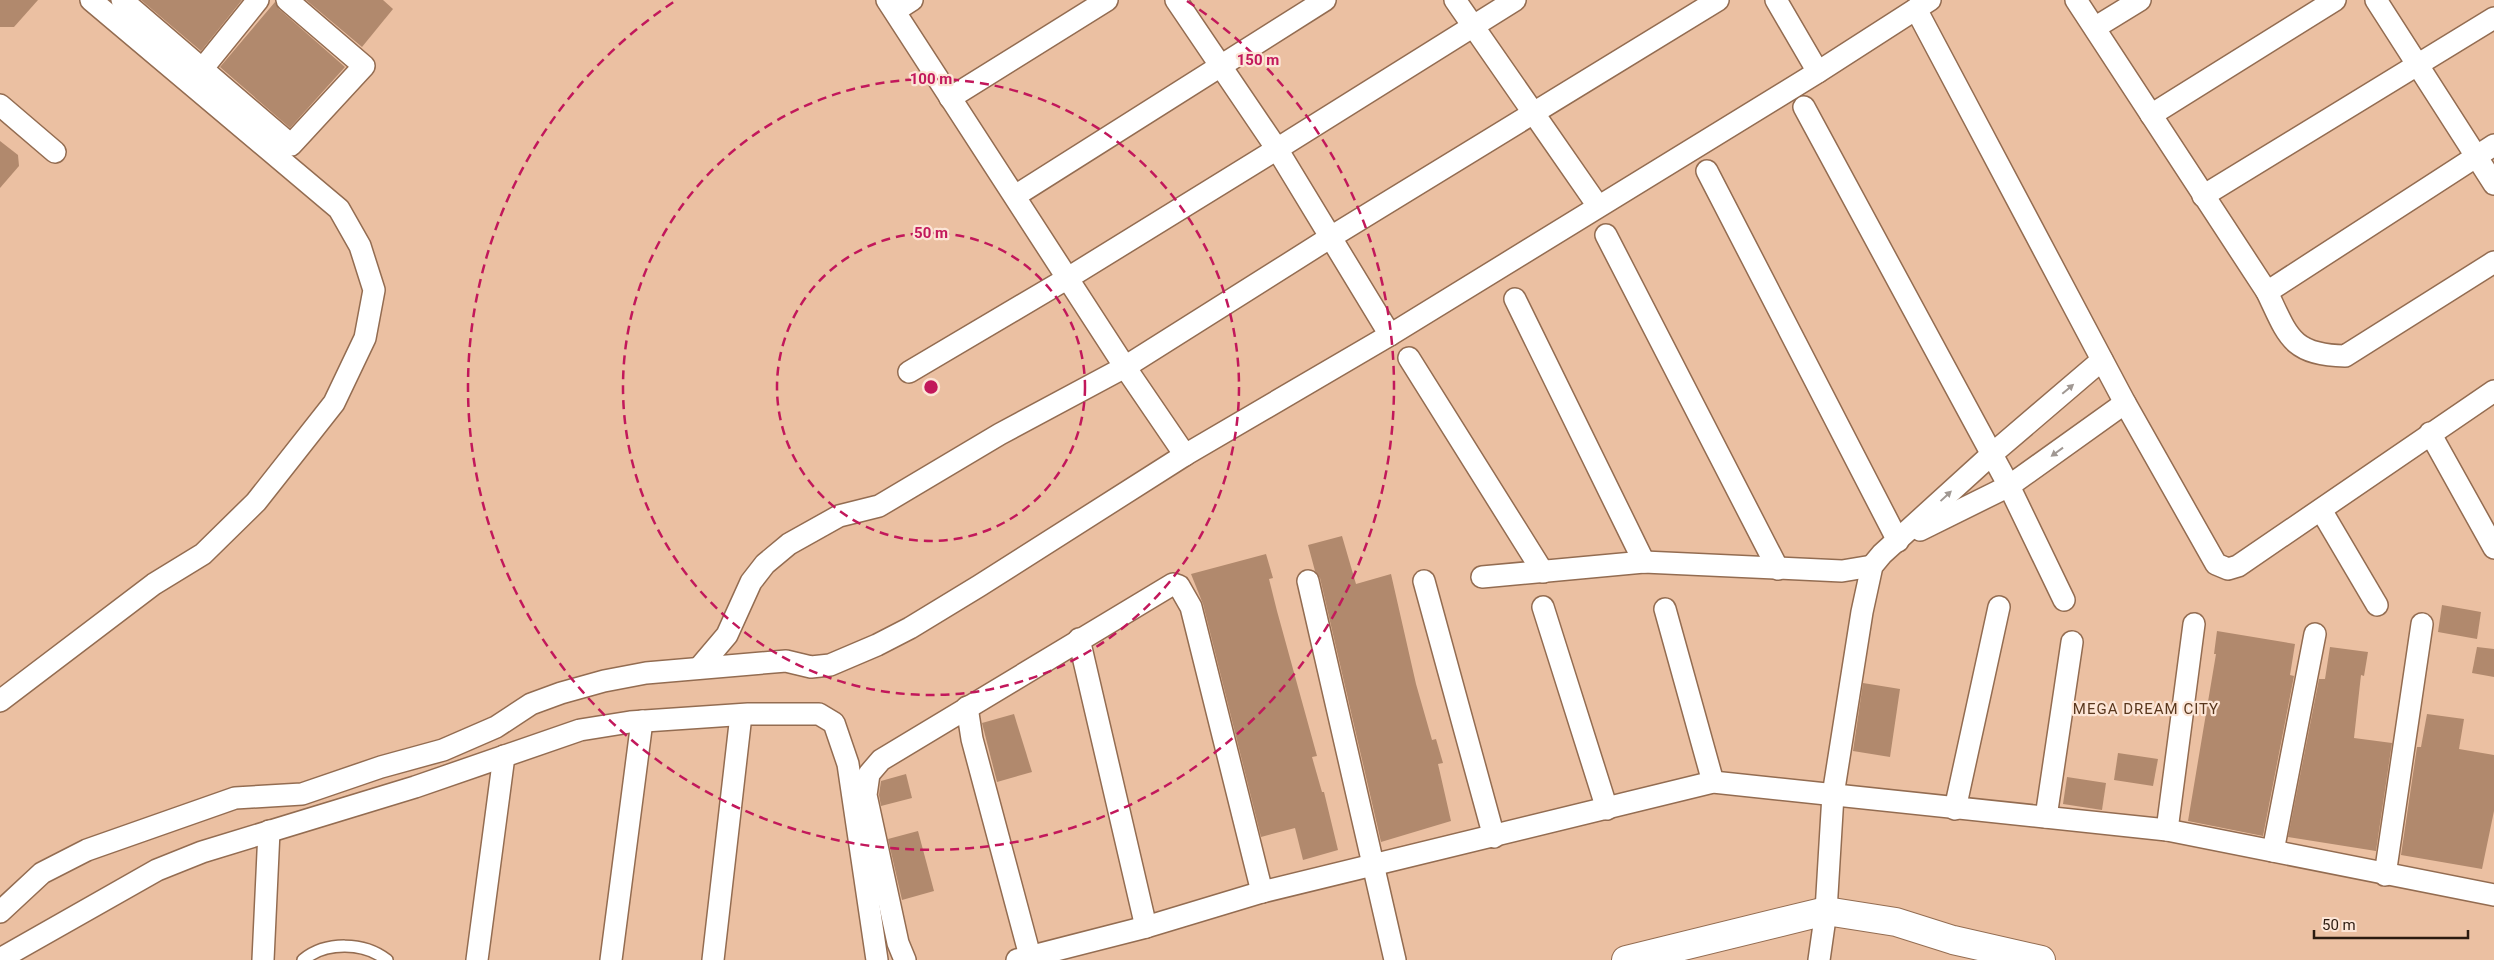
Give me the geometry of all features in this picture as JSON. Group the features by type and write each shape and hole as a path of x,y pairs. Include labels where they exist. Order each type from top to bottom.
{"main road":[{"path":"1626,960 1826,911 1896,922 1953,940 2040,960"}],"street":[{"path":"0,701 154,584 203,554 256,502 334,403 365,338 374,290 360,246 339,209 91,0"},
{"path":"122,0 291,145 364,66 287,0"},
{"path":"202,68 258,0"},
{"path":"950,98 1107,0"},
{"path":"1176,0 1278,149 1390,335"},
{"path":"1015,196 1325,0"},
{"path":"1455,0 1598,206"},
{"path":"909,372 1068,278 1515,0"},
{"path":"699,668 727,636 751,582 765,564 789,544 839,516 879,506 1000,434 1126,367 1332,237 1718,0"},
{"path":"1776,0 1818,72"},
{"path":"2076,0 2096,27 2203,196 2267,292 2288,336 2306,350 2330,356 2345,356 2494,262"},
{"path":"2096,27 2140,0"},
{"path":"2151,115 2335,0"},
{"path":"2376,0 2418,65 2485,151 2494,184"},
{"path":"898,4 950,98 1185,455"},
{"path":"0,912 42,873 87,850 235,798 302,794 381,767 442,750 496,727 531,704 604,680 646,673 786,661 811,667 841,662 910,628 1185,455 1390,335 1818,72 1923,5 2102,360 2216,564 2228,569 2238,566 2494,391"},
{"path":"2203,196 2494,18"},
{"path":"0,105 54,152"},
{"path":"1804,107 2009,486 2064,600"},
{"path":"2267,292 2485,151"},
{"path":"1707,171 1898,541"},
{"path":"1606,235 1778,569"},
{"path":"1515,299 1644,562"},
{"path":"1409,358 1543,572"},
{"path":"1818,960 1826,911 1833,795 1862,612 1872,566 1882,554 1992,454 2102,360"},
{"path":"1898,541 2009,486 2125,403"},
{"path":"2430,433 2494,548"},
{"path":"2321,510 2377,605"},
{"path":"1482,577 1644,562 1842,571 1872,566"},
{"path":"1308,581 1395,960"},
{"path":"1424,581 1494,837"},
{"path":"905,960 898,943 866,794 869,774 880,760 1167,585 1173,584 1182,590 1191,607 1262,892"},
{"path":"1543,607 1607,809"},
{"path":"1956,809 1999,607"},
{"path":"1665,609 1713,782"},
{"path":"2167,830 2194,624"},
{"path":"2385,875 2422,624"},
{"path":"2272,851 2315,634"},
{"path":"1079,639 1146,927"},
{"path":"2046,817 2072,642"},
{"path":"967,707 972,739 1023,958 1146,927 1262,892 1494,837 1713,782 2167,830 2385,875 2494,895"},
{"path":"0,959 157,870 269,831 415,787 580,730 642,721 741,715 819,714 834,723 848,764 878,960"},
{"path":"712,960 741,715"},
{"path":"611,960 642,721"},
{"path":"477,960 504,756"},
{"path":"263,960 269,831"}],"lane":[{"path":"304,960 325,949 344,946 363,948 387,960"}],"building":[{"path":"0,0 38,0 14,27 0,27"},
{"path":"141,0 242,0 201,51"},
{"path":"306,0 383,0 393,9 362,47"},
{"path":"275,2 279,9 345,67 290,128 220,67"},
{"path":"0,141 18,155 19,166 0,188"},
{"path":"1342,536 1356,584 1391,574 1416,684 1432,740 1436,739 1443,763 1438,764 1451,821 1381,842 1320,578 1315,571 1308,545"},
{"path":"1266,554 1273,578 1269,579 1277,611 1317,756 1312,757 1322,792 1324,792 1338,850 1303,860 1295,828 1261,837 1203,604 1191,574"},
{"path":"2442,605 2481,612 2477,639 2438,632"},
{"path":"2217,631 2295,644 2290,675 2294,676 2263,836 2188,821 2216,654 2214,654"},
{"path":"2330,647 2368,652 2364,676 2361,675 2354,738 2392,743 2376,851 2288,837 2319,679 2325,679"},
{"path":"2477,647 2494,649 2494,677 2472,673"},
{"path":"1863,683 1900,689 1890,757 1853,751"},
{"path":"1014,714 1032,772 997,782 982,723"},
{"path":"2427,714 2464,719 2459,749 2494,755 2494,811 2482,869 2401,855 2417,747 2421,747"},
{"path":"2118,753 2158,759 2153,786 2114,780"},
{"path":"906,774 912,798 881,806 879,795 881,781"},
{"path":"2067,777 2106,783 2102,810 2063,804"},
{"path":"918,831 934,891 902,900 888,839"}],"district":[{"name":"MEGA DREAM CITY","path":"2146,709"}]}
